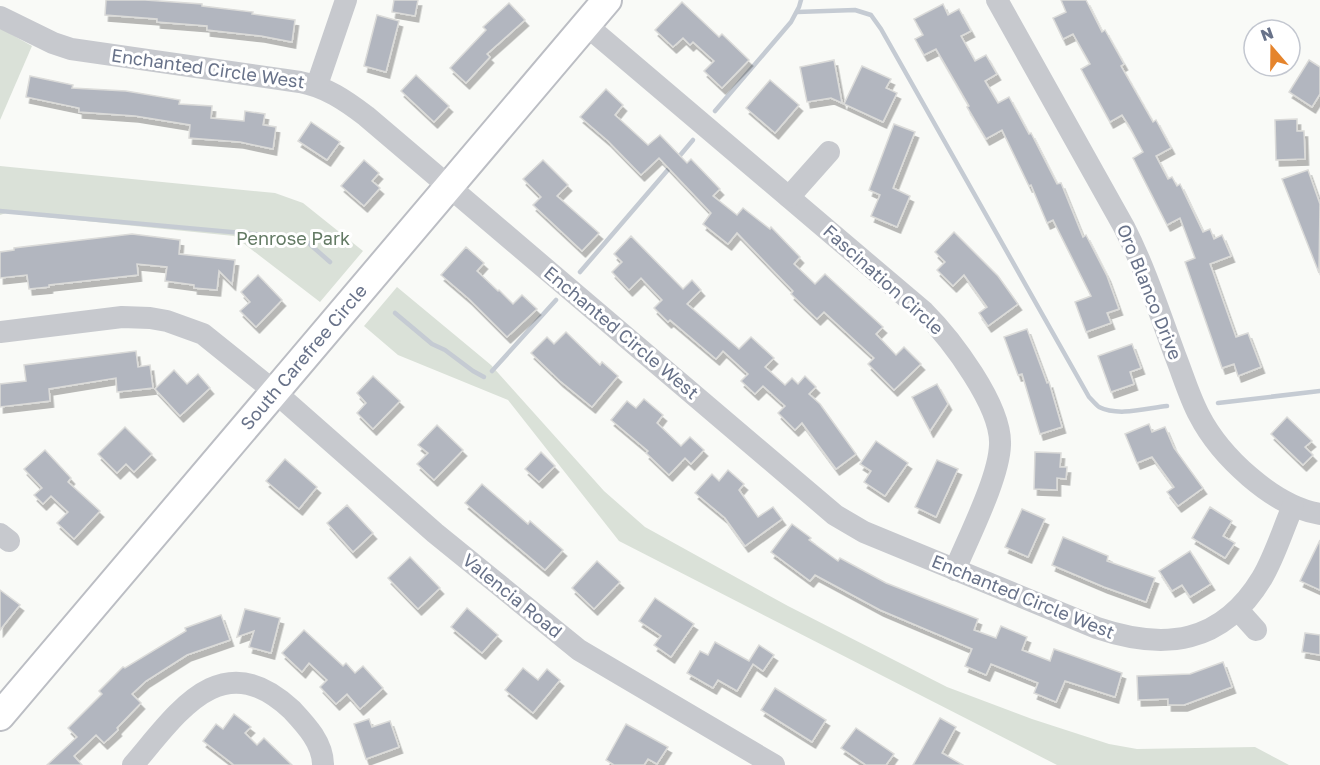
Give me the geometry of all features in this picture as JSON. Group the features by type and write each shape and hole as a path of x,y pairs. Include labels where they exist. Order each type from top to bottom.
{"main road":[{"name":"South Carefree Circle","path":"0,716 608,0"}],"street":[{"path":"317,85 346,0"},
{"name":"Oro Blanco Drive","path":"997,0 1138,255 1193,400 1209,433 1254,481 1293,506 1320,514"},
{"name":"Enchanted Circle West","path":"5,11 53,43 71,49 317,85 349,102 835,515 864,532 1097,628 1123,637 1146,641 1190,638 1224,621 1239,610 1263,576 1293,506"},
{"name":"Fascination Circle","path":"586,25 924,312 939,327 963,359 990,405 998,425 1000,445 997,463 955,570"},
{"path":"789,197 829,152"},
{"name":"Valencia Road","path":"0,332 122,317 167,321 203,334 275,392 435,533 579,650 774,765"},
{"path":"1239,610 1256,630"},
{"path":"133,765 196,695 225,684 255,687 271,693 284,703 310,730 319,745 323,765"}],"green space":[{"path":"0,28 32,46 0,120"},
{"name":"Penrose Park","path":"0,166 275,193 303,203 363,251 320,302 234,236 6,213 0,215"},
{"path":"397,287 491,365 604,491 645,527 788,606 947,687 1032,719 1109,744 1137,749 1255,747 1289,765 1057,765 619,541 508,400 398,355 364,326"}],"building":[{"path":"106,0 202,4 202,6 295,20 292,42 207,30 207,26 105,15"},
{"path":"394,0 418,0 415,16 392,12"},
{"path":"1061,0 1086,0 1102,32 1105,30 1124,64 1121,66 1153,122 1156,120 1171,148 1156,156 1168,179 1172,177 1177,186 1180,184 1203,232 1210,229 1214,239 1222,235 1231,256 1210,264 1236,337 1248,333 1261,367 1238,376 1234,364 1222,368 1185,262 1195,258 1180,218 1167,225 1133,158 1143,152 1129,126 1122,115 1110,122 1081,69 1090,64 1073,34 1063,39 1053,18 1066,12"},
{"path":"682,2 719,37 722,34 749,60 722,88 704,71 714,61 693,42 690,45 683,38 673,47 655,30"},
{"path":"509,3 525,20 487,54 490,57 466,83 450,68 486,30 483,27"},
{"path":"943,4 948,15 959,9 971,31 961,36 975,61 986,55 997,74 985,81 998,103 1009,97 1029,134 1031,133 1057,184 1061,183 1083,237 1086,235 1107,276 1119,309 1107,313 1111,323 1086,332 1075,302 1091,296 1053,220 1047,223 1031,185 1029,186 1002,130 986,139 936,49 924,55 915,39 923,35 914,19"},
{"path":"377,15 399,21 386,72 364,66"},
{"path":"834,60 842,103 831,98 807,102 800,67"},
{"path":"1309,60 1320,67 1320,94 1312,107 1289,92 1298,78 1302,78 1302,71"},
{"path":"862,66 891,79 886,88 897,93 883,122 844,104"},
{"path":"416,75 449,106 434,122 401,91"},
{"path":"30,76 73,85 72,88 126,91 180,100 179,104 212,106 211,118 244,121 245,111 265,114 263,125 276,127 273,149 240,142 189,138 190,125 135,116 79,112 79,108 26,97"},
{"path":"770,80 799,105 775,133 746,108"},
{"path":"606,89 623,105 615,115 648,145 660,135 687,163 691,159 720,189 713,196 737,215 743,208 770,229 771,227 800,257 794,264 815,284 825,274 883,327 876,334 896,355 904,347 921,364 894,390 868,364 874,358 824,312 817,319 791,294 793,291 737,233 728,244 703,224 711,213 659,158 641,175 608,141 580,117"},
{"path":"1297,119 1297,131 1304,131 1305,159 1276,160 1275,120"},
{"path":"311,122 340,142 327,160 298,141"},
{"path":"894,124 915,132 893,188 910,196 897,227 871,216 880,195 869,190"},
{"path":"364,160 379,173 372,181 380,188 364,206 341,186"},
{"path":"543,160 568,185 557,196 599,233 582,251 533,205 541,197 523,179"},
{"path":"1308,170 1320,204 1319,273 1282,179"},
{"path":"954,232 998,276 1018,304 988,326 979,313 987,307 964,275 953,286 937,270 945,262 935,252"},
{"path":"132,234 180,240 179,254 235,260 232,284 219,271 217,290 194,288 194,285 165,281 167,267 137,264 138,275 49,285 49,287 29,289 27,275 0,278 0,252 14,250 14,248"},
{"path":"631,236 683,289 692,280 701,290 687,304 739,349 751,337 774,358 765,367 785,385 792,378 798,384 805,376 816,387 809,394 820,404 856,454 836,469 802,423 795,430 778,413 785,406 763,386 755,394 741,381 748,374 723,351 716,359 670,320 668,322 654,308 662,300 641,278 629,290 612,272 622,262 614,254"},
{"path":"466,247 484,263 477,271 498,291 513,304 522,295 537,309 507,337 441,275"},
{"path":"258,275 282,300 256,327 240,311 250,302 241,292"},
{"path":"1027,329 1047,383 1049,382 1062,427 1040,434 1022,374 1018,375 1004,337"},
{"path":"566,332 600,365 602,362 618,376 592,407 531,353 547,337 554,344"},
{"path":"1132,344 1141,368 1130,372 1134,384 1111,392 1098,356"},
{"path":"136,351 138,367 150,365 153,388 117,392 116,378 49,389 50,401 0,407 0,384 26,381 24,365"},
{"path":"174,370 187,384 198,374 210,388 180,416 155,389"},
{"path":"373,376 400,401 373,429 357,413 366,403 357,393"},
{"path":"937,384 948,404 930,431 912,397"},
{"path":"644,399 663,415 657,423 681,446 690,437 704,450 691,464 685,458 669,475 646,453 648,451 611,420 627,401 636,408"},
{"path":"1287,417 1312,441 1305,447 1313,455 1303,465 1271,434"},
{"path":"1149,424 1152,432 1165,427 1174,448 1203,488 1178,506 1167,492 1174,487 1152,457 1137,463 1125,434"},
{"path":"437,425 463,450 434,480 417,464 428,453 418,445"},
{"path":"125,427 152,454 134,472 126,464 117,473 98,454"},
{"path":"876,441 908,463 885,496 864,482 871,471 860,464"},
{"path":"45,450 71,478 68,482 100,511 74,539 57,523 68,512 51,496 43,504 34,495 42,488 24,469"},
{"path":"541,452 555,466 539,482 525,469"},
{"path":"1035,452 1061,453 1060,467 1067,467 1066,479 1057,478 1057,490 1034,489"},
{"path":"285,459 317,487 299,509 266,481"},
{"path":"937,460 958,469 936,517 915,507"},
{"path":"728,470 744,484 739,490 758,517 773,507 782,519 745,546 725,518 695,493 712,474 719,481"},
{"path":"482,484 528,524 530,521 563,550 545,570 465,503"},
{"path":"347,505 373,533 353,552 327,523"},
{"path":"1210,507 1232,521 1223,536 1235,543 1225,558 1192,538"},
{"path":"1022,509 1045,519 1028,557 1005,547"},
{"path":"792,524 811,538 809,540 838,561 840,558 886,583 978,619 974,630 996,638 1001,626 1027,637 1022,650 1050,661 1054,649 1122,673 1115,697 1065,681 1056,702 1034,693 1038,683 991,664 986,675 965,666 972,649 880,610 815,575 810,581 771,552"},
{"path":"1063,537 1108,556 1107,561 1155,578 1146,602 1052,565"},
{"path":"1320,540 1320,590 1300,581"},
{"path":"1190,551 1211,584 1190,597 1182,585 1172,591 1159,571"},
{"path":"410,557 440,588 418,609 388,578"},
{"path":"597,561 620,582 594,609 572,588"},
{"path":"0,590 20,605 0,630"},
{"path":"655,598 694,624 671,657 654,645 661,636 639,621"},
{"path":"467,608 498,635 482,653 451,627"},
{"path":"245,609 280,618 271,653 249,647 254,631 237,637"},
{"path":"221,615 230,640 187,655 146,681 132,694 141,703 117,728 118,730 104,743 96,735 74,756 82,765 47,765 77,737 68,728 102,694 99,691 123,667 125,668 186,631 185,628"},
{"path":"304,630 343,666 346,663 355,673 363,666 383,688 360,709 347,694 336,704 320,687 327,680 309,663 302,672 282,653"},
{"path":"1305,633 1320,635 1320,655 1302,652"},
{"path":"715,642 749,661 759,645 774,655 763,671 753,664 737,691 718,680 713,688 687,673 700,651 708,655"},
{"path":"1223,662 1232,687 1184,705 1168,705 1168,699 1138,700 1137,676 1190,674"},
{"path":"523,668 538,680 547,669 560,680 533,713 505,690"},
{"path":"775,688 826,720 812,742 761,710"},
{"path":"234,714 251,727 245,733 257,745 264,738 292,765 234,765 203,741 216,724 223,729"},
{"path":"940,718 956,727 942,753 963,765 913,765"},
{"path":"369,719 372,727 390,721 399,747 366,759 354,724"},
{"path":"626,724 668,747 657,764 648,759 644,765 614,765 606,760"},
{"path":"856,728 894,754 886,765 866,765 841,748"}],"waterway":[{"path":"715,111 791,22 801,0"},
{"path":"797,12 855,10 871,15 1089,397 1099,407 1115,411 1167,406"},
{"path":"677,159 693,140"},
{"path":"580,272 672,165"},
{"path":"0,211 286,237 305,240 330,262"},
{"path":"492,371 556,300"},
{"path":"395,313 432,344 445,350 484,377"},
{"path":"1218,403 1320,391"}]}
